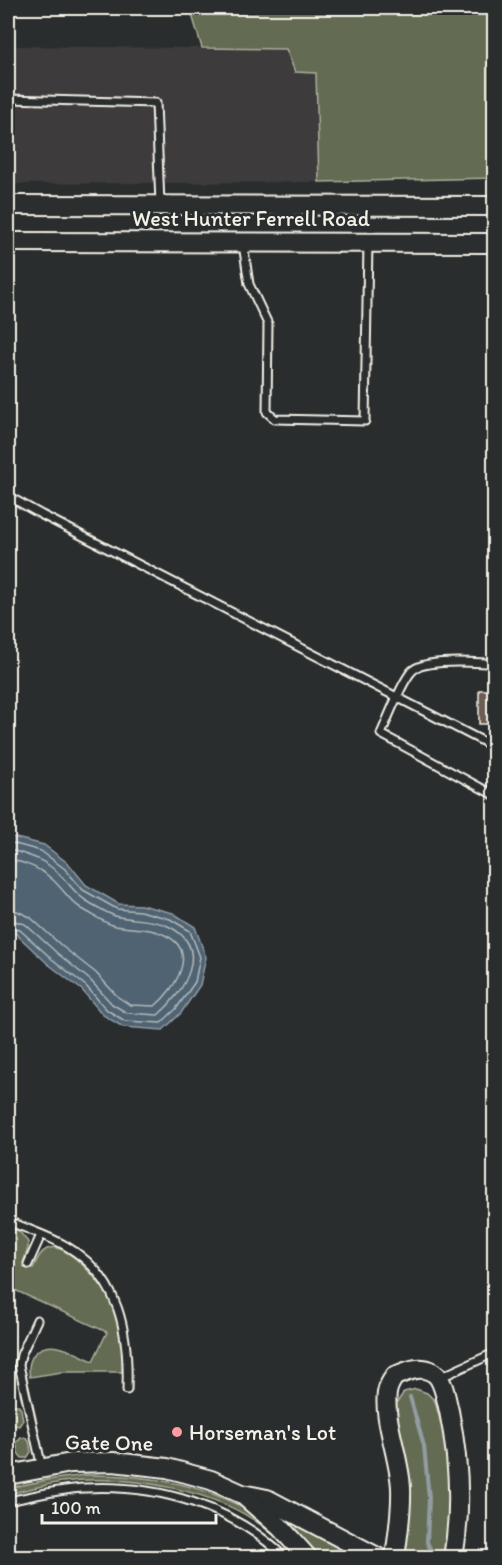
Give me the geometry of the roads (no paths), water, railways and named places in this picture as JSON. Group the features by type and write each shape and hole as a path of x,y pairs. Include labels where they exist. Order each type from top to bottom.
{"main road":[{"name":"West Hunter Ferrell Road","path":"8,205 495,206"},
{"name":"West Hunter Ferrell Road","path":"8,242 495,243"},
{"path":"395,1557 402,1491 387,1393 395,1376 424,1368 439,1378 446,1401 457,1459 459,1517 453,1557"},
{"name":"Gate One","path":"8,1471 85,1462 146,1465 199,1476 242,1494"},
{"path":"242,1494 280,1527 309,1557"},
{"path":"242,1494 267,1499 379,1557"}],"lane":[{"path":"8,99 156,103 160,205"},
{"path":"242,242 249,284 268,324 267,412 274,418 364,421 369,243"},
{"path":"8,496 495,747"},
{"path":"495,663 424,664 412,671 397,697 381,734 495,795"},
{"path":"11,1222 66,1246 96,1271 114,1299 125,1333 127,1390"},
{"path":"28,1264 41,1235"},
{"path":"37,1320 21,1355 20,1365 42,1468"},
{"path":"439,1378 495,1353"},
{"path":"8,1501 83,1488 135,1490 169,1495 207,1507 234,1519 262,1537 285,1557"}],"water":[{"path":"8,836 44,845 69,864 86,885 119,904 141,905 173,913 195,927 206,957 200,985 181,1013 163,1030 123,1027 103,1015 82,990 48,964 16,934 8,931"}],"waterway":[{"path":"410,1397 424,1446 429,1498 427,1542 434,1557"}],"place":[{"name":"Horseman's Lot","path":"177,1432"}]}
